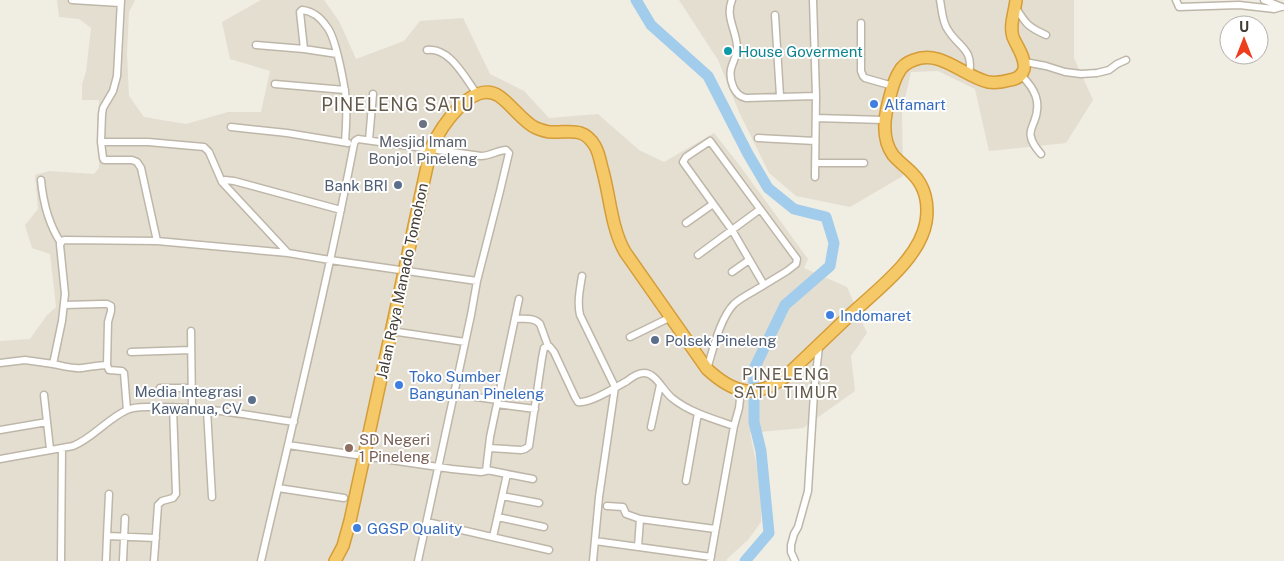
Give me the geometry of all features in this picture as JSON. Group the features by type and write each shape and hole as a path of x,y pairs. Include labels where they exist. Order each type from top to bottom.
{"highway":[{"path":"477,94 488,92 498,95 535,127 550,132 577,132 590,140 596,148 608,186 614,219 620,242 625,252 707,369 733,388 744,391 761,390 774,385 785,377 887,282 916,248 926,223 926,194 915,175 893,154 885,132 884,120 893,86 901,69 911,61 919,58 931,58 939,59 986,81 1012,80 1021,75 1024,62 1011,30 1016,4"},
{"name":"Jalan Raya Manado Tomohon","path":"335,561 346,537 431,148 437,136 454,113 466,101 477,94"}],"street":[{"path":"72,0 120,1 117,76 113,91 102,111 101,142 103,158 104,160 132,160 140,167 157,241"},
{"path":"732,0 730,13 737,52 731,70 735,91 740,97 816,96"},
{"path":"813,0 816,96 814,176"},
{"path":"940,0 944,24 969,57 971,64 969,74"},
{"path":"1176,0 1179,7 1214,3 1274,9 1282,8"},
{"path":"1264,0 1282,8"},
{"path":"1016,4 1023,19 1031,28 1046,35"},
{"path":"304,49 300,12 302,10 313,12 326,25 331,35 345,90 345,142"},
{"path":"775,15 780,96"},
{"path":"861,23 862,76 893,86"},
{"path":"256,45 337,54"},
{"path":"427,50 438,50 451,60 477,94"},
{"path":"1024,62 1080,74 1109,70 1126,60"},
{"path":"1021,75 1033,89 1037,100 1038,106 1030,135 1032,142 1041,154"},
{"path":"275,84 345,90"},
{"path":"369,140 373,94"},
{"path":"816,118 884,120"},
{"path":"231,127 287,133 354,144"},
{"path":"758,138 815,141"},
{"path":"262,561 330,260 354,144 358,139 481,156 502,150 506,150 508,153 478,281 418,561"},
{"path":"707,369 724,320 730,309 739,300 764,285 787,271 797,262 710,141 686,157 683,162 732,230 764,285"},
{"path":"101,142 148,142 204,147 209,152 222,182 288,252"},
{"path":"815,163 864,163"},
{"path":"41,180 42,193 48,214 61,243 65,292 53,364"},
{"path":"222,182 225,180 234,181 341,210"},
{"path":"686,223 713,204"},
{"path":"698,255 759,210"},
{"path":"61,243 64,240 157,241 288,252 330,260 478,281"},
{"path":"732,272 749,260"},
{"path":"582,276 579,298 580,316 615,387 599,497 593,561"},
{"path":"487,470 489,448 519,299"},
{"path":"64,304 107,304 111,306 108,322 107,365 110,370 122,371 124,373 127,410"},
{"path":"630,337 670,317"},
{"path":"515,319 533,319 540,324 548,346 554,352 578,402 586,402 634,376 644,373 654,376 675,400 698,413 734,426"},
{"path":"391,331 465,342"},
{"path":"192,332 192,408"},
{"path":"795,561 791,552 791,545 808,492 819,345"},
{"path":"489,448 521,450 529,446 543,351 548,346"},
{"path":"131,352 192,350"},
{"path":"0,363 25,360 79,368 107,365"},
{"path":"651,427 660,385"},
{"path":"160,388 191,388"},
{"path":"595,541 711,559 734,426 744,391"},
{"path":"454,394 535,409"},
{"path":"44,395 50,449"},
{"path":"154,561 158,505 162,501 173,498 176,494 173,407"},
{"path":"0,459 72,446 80,443 127,410 139,408 192,408 294,422"},
{"path":"207,410 212,497"},
{"path":"686,481 698,413"},
{"path":"0,430 47,422"},
{"path":"288,445 437,467 482,472 487,470 533,480"},
{"path":"61,561 62,448"},
{"path":"493,537 507,474"},
{"path":"278,488 344,498"},
{"path":"106,561 109,494"},
{"path":"502,496 538,504"},
{"path":"607,506 623,507 626,514 640,519 715,529"},
{"path":"498,517 544,527"},
{"path":"123,560 125,518"},
{"path":"638,547 640,519"},
{"path":"427,522 549,550"},
{"path":"107,536 156,538"}],"shaded area":[{"path":"57,0 135,0 129,12 127,54 129,96 144,117 186,124 228,112 261,112 270,71 230,59 222,22 261,0 324,0 339,21 356,59 404,41 420,21 463,18 490,74 524,91 549,118 598,114 639,150 664,162 714,133 808,259 804,268 847,287 867,333 851,356 855,391 803,428 750,433 757,467 761,522 748,540 727,561 0,561 0,341 30,339 47,315 56,307 50,254 32,248 25,225 38,209 35,175 49,171 94,174 99,168 99,100 82,100 82,84 86,72 91,28 79,19 59,17"},
{"path":"679,0 1074,0 1074,58 1093,100 1066,143 989,151 975,89 938,71 911,72 902,112 903,176 850,207 796,196 769,173 739,112 718,60"}],"waterway":[{"path":"636,0 651,25 708,76 748,154 768,188 794,209 826,217 834,243 830,266 785,305 754,369 754,422 761,451 769,533 745,561"}],"place":[{"name":"House Goverment","path":"728,51"},
{"name":"Alfamart","path":"874,104"},
{"name":"Mesjid Imam Bonjol Pineleng","path":"423,124"},
{"name":"Bank BRI","path":"398,185"},
{"name":"Indomaret","path":"830,315"},
{"name":"Polsek Pineleng","path":"655,340"},
{"name":"Toko Sumber Bangunan Pineleng","path":"399,385"},
{"name":"Media Integrasi Kawanua, CV","path":"252,400"},
{"name":"SD Negeri 1 Pineleng","path":"349,448"},
{"name":"GGSP Quality","path":"357,528"}],"district":[{"name":"PINELENG SATU","path":"398,104"},
{"name":"PINELENG SATU TIMUR","path":"786,383"}]}
